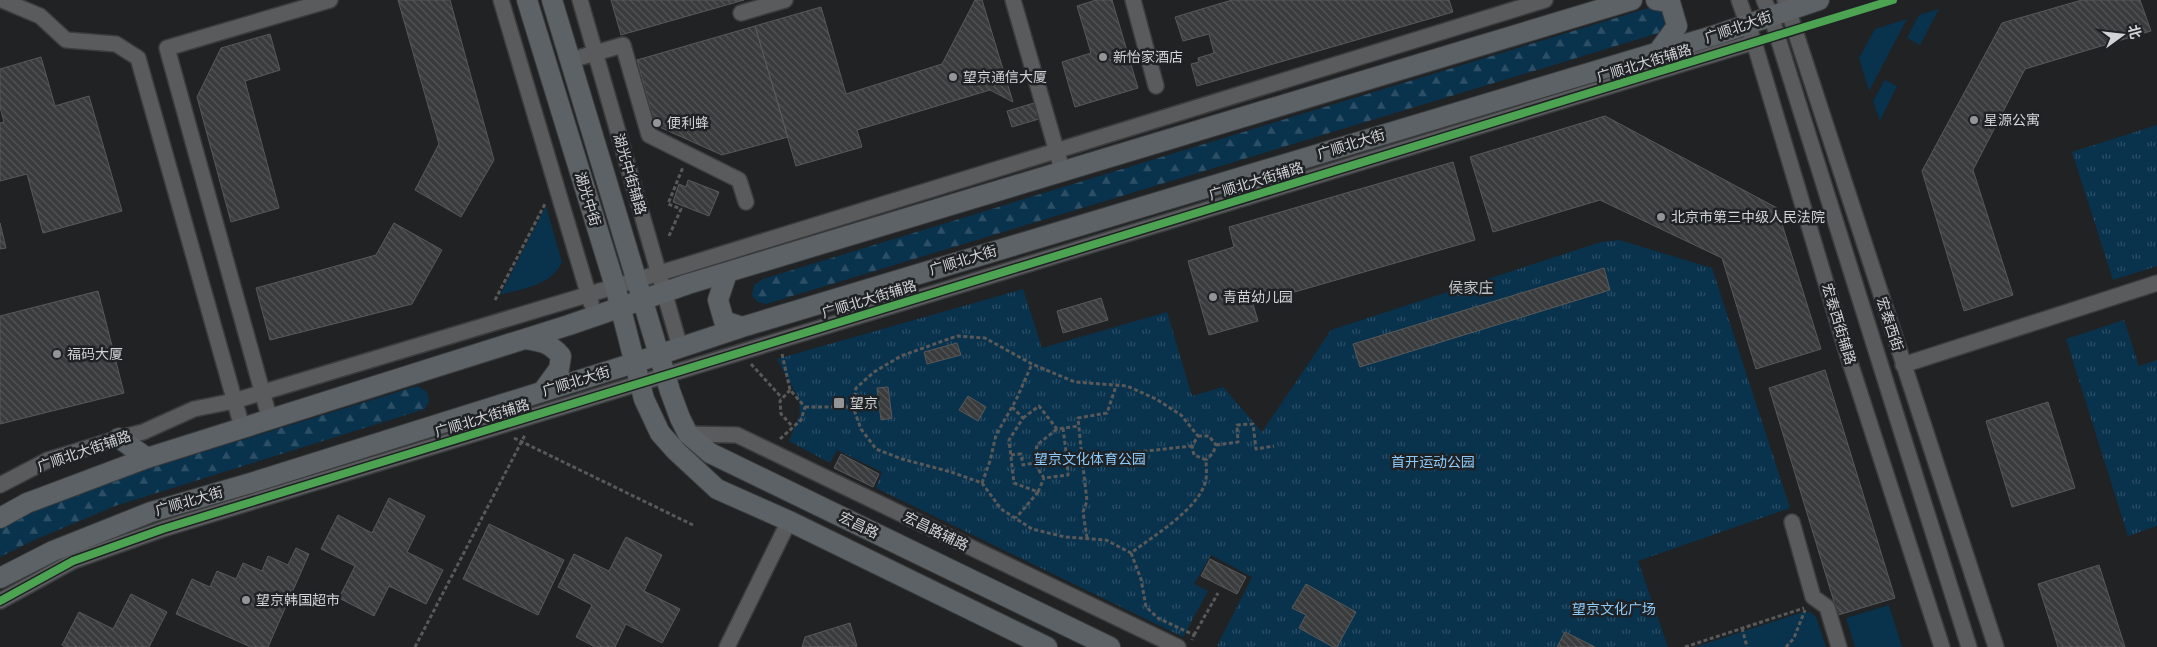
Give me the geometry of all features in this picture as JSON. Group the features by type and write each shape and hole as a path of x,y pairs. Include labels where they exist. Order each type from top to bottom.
{"main road":[{"name":"湖光中街","path":"527,0 621,306 642,391"},
{"name":"湖光中街","path":"552,0 659,354"},
{"path":"0,518 27,503 147,458 525,339 643,299 662,282 727,273 1632,0"},
{"path":"1656,0 1670,2 1677,26 1658,52"},
{"name":"广顺北大街","path":"0,578 53,551 151,512 254,482 634,363 742,327 1658,52 1750,33 1777,6 1819,0"},
{"path":"727,273 718,300 724,321 742,327"},
{"path":"525,339 543,341 554,347 561,356 559,370 543,391"},
{"name":"宏昌路","path":"659,354 680,418 688,434 710,453 1110,647"},
{"name":"宏昌路","path":"642,391 660,433 676,451 717,489 1046,647"},
{"path":"119,438 147,458"}],"street":[{"path":"2,0 40,16 66,40 116,44 138,58 242,427"},
{"path":"270,420 167,48 330,0"},
{"path":"501,0 595,316"},
{"name":"湖光中街辅路","path":"580,0 680,347"},
{"path":"741,12 785,0"},
{"path":"1013,0 1063,173"},
{"path":"1132,0 1156,86"},
{"name":"广顺北大街辅路","path":"0,485 48,460 143,432 194,409 234,401 615,286 638,280 662,282 1057,150 1545,0"},
{"name":"宏泰西街辅路","path":"1739,0 1846,350 1942,647"},
{"name":"宏泰西街","path":"1777,6 1903,364 1996,647"},
{"name":"宏泰西街","path":"1777,6 1970,647"},
{"name":"广顺北大街辅路","path":"0,600 73,561 163,529 642,391 666,374 1750,33"},
{"path":"571,60 623,45 649,135 739,180 746,202"},
{"path":"1903,364 2157,283"},
{"name":"宏昌路辅路","path":"688,434 737,435 1185,644"},
{"path":"727,647 789,522"},
{"path":"1792,522 1813,597 1827,607 1839,647"}],"path":[{"path":"669,236 681,209 668,204 689,154"},
{"path":"495,300 549,194"},
{"path":"1194,635 1158,618 1146,606 1141,579 1131,552 1106,540 1066,537 1032,529 1001,509 982,483 951,472 902,459 876,449 861,429 853,407 856,388 874,372 901,356 957,336 985,338 1032,364 1075,382 1127,386 1156,399 1181,415 1198,436"},
{"path":"781,353 790,390 805,407 853,407"},
{"path":"752,364 782,398"},
{"path":"982,483 990,462 996,435 1012,407 1032,364"},
{"path":"1087,538 1083,512 1087,501 1078,418 1106,413 1116,386"},
{"path":"790,390 780,401 781,414 793,427"},
{"path":"1038,492 1014,483 1009,440 1023,418 1039,406 1057,429"},
{"path":"776,442 801,420 805,407"},
{"path":"1012,407 1023,418"},
{"path":"1216,445 1238,442 1237,425 1253,424 1256,449 1274,446"},
{"path":"1044,478 1034,463 1037,445 1057,429 1079,426"},
{"path":"1044,478 1068,475 1063,428"},
{"path":"415,647 525,434"},
{"path":"1198,436 1209,436 1216,445"},
{"path":"1198,436 1192,446 1194,455 1206,460"},
{"path":"513,438 695,526"},
{"path":"1131,552 1186,511 1197,498 1206,481 1206,460 1213,453 1216,445"},
{"path":"1067,460 1192,446"},
{"path":"1011,455 1021,454 1023,465 1034,463"},
{"path":"1016,518 1038,492 1044,478"},
{"path":"1185,644 1194,635 1218,593"},
{"path":"1685,647 1806,608 1812,609"},
{"path":"1786,647 1794,638 1806,608"},
{"path":"1742,628 1747,647"}],"green space":[{"path":"1655,6 1664,9 1668,24 1662,32 766,304 758,302 752,296 754,285 763,279"},
{"path":"1939,9 1920,45 1907,38 1919,15"},
{"path":"1907,19 1869,91 1859,58 1875,29"},
{"path":"1885,80 1897,86 1880,121 1873,101"},
{"path":"2157,125 2157,266 2113,280 2072,152"},
{"path":"546,206 562,262 557,270 544,281 527,288 500,295"},
{"path":"1619,240 1712,268 1790,508 1638,561 1668,647 1220,647 1217,646 1252,577 1211,555 1194,584 1208,591 1183,637 876,488 882,472 837,450 830,463 789,441 800,414 799,399 777,359 1023,289 1042,348 1167,312 1192,396 1223,387 1262,432 1331,330 1601,242"},
{"path":"2124,320 2139,366 2157,360 2157,526 2128,536 2066,339"},
{"path":"417,386 427,392 429,401 425,409 115,506 32,541 0,557 0,527 63,499 109,481"},
{"path":"1889,605 1902,647 1855,647 1846,618"},
{"path":"1810,612 1816,617 1826,647 1695,647 1800,613"}],"building":[{"path":"398,0 450,0 494,160 461,217 415,190 439,144"},
{"path":"611,0 744,0 621,35"},
{"name":"望京通信大厦","path":"975,0 982,0 1013,102 990,90 857,130 862,147 796,166 755,26 821,7 846,94 942,64"},
{"name":"新怡家酒店","path":"1096,0 1112,0 1138,88 1075,107 1062,62 1091,53 1077,6"},
{"path":"1232,0 1449,0 1453,12 1197,86 1191,64 1199,62 1198,58 1214,53 1209,34 1183,41 1175,17"},
{"name":"星源公寓","path":"2082,0 2140,0 2151,31 2025,69 1973,170 2013,295 1964,311 1922,171 2002,23"},
{"path":"755,26 788,137 722,155 655,125 637,60"},
{"path":"270,34 280,70 245,81 279,208 231,222 197,97 221,48"},
{"path":"41,57 55,106 89,96 122,211 43,233 27,174 0,181 0,123 4,122 0,107 0,69"},
{"path":"1034,103 1039,119 1012,127 1007,111"},
{"path":"1605,116 1777,208 1821,349 1756,369 1722,258 1600,200 1493,232 1470,157"},
{"path":"1453,162 1475,240 1253,304 1258,321 1209,335 1188,261 1234,247 1229,227"},
{"path":"688,180 719,192 709,216 673,202 679,184 686,187"},
{"path":"0,223 6,248 0,249"},
{"path":"394,223 442,250 412,304 270,340 256,288 376,255"},
{"path":"1604,268 1610,290 1360,367 1353,344"},
{"name":"福码大厦","path":"98,291 124,393 0,424 0,316"},
{"path":"1101,298 1108,320 1063,333 1057,311"},
{"path":"957,343 961,355 927,364 924,352"},
{"path":"1825,370 1895,598 1838,615 1769,388"},
{"path":"888,387 892,418 881,420 877,388"},
{"path":"968,396 986,407 978,421 959,410"},
{"path":"2048,402 2075,488 2012,507 1986,421"},
{"path":"841,454 879,474 873,487 834,468"},
{"path":"389,498 425,516 407,552 443,570 426,604 389,586 374,616 339,598 355,566 321,549 338,515 372,533"},
{"path":"489,524 564,560 538,615 463,579"},
{"path":"626,537 662,555 644,591 680,609 662,643 626,624 615,647 595,647 576,637 592,605 558,587 574,554 609,571"},
{"path":"296,548 309,554 268,647 251,647 176,614 192,579 210,587 217,571 236,579 243,563 262,571 268,556 288,565"},
{"path":"1210,559 1246,577 1237,594 1201,576"},
{"path":"2099,565 2125,647 2058,647 2038,584"},
{"path":"1306,584 1356,612 1337,647 1333,647 1299,628 1306,615 1292,608"},
{"path":"131,594 167,612 149,647 66,647 62,645 79,612 113,629"},
{"path":"850,623 857,646 802,647 805,637"},
{"path":"1565,632 1595,647 1557,647"}],"cycle path":[{"path":"0,601 73,561 163,529 1893,0"}],"place":[{"name":"新怡家酒店","path":"1103,57"},
{"name":"望京通信大厦","path":"953,77"},
{"name":"星源公寓","path":"1974,120"},
{"name":"便利蜂","path":"657,123"},
{"name":"北京市第三中级人民法院","path":"1661,217"},
{"name":"青苗幼儿园","path":"1213,297"},
{"name":"福码大厦","path":"57,354"},
{"name":"望京","path":"839,403"},
{"name":"望京韩国超市","path":"246,600"}],"district":[{"name":"侯家庄","path":"1471,288"}],"park label":[{"name":"望京文化体育公园","path":"1090,459"},
{"name":"首开运动公园","path":"1433,462"},
{"name":"望京文化广场","path":"1614,609"}]}
